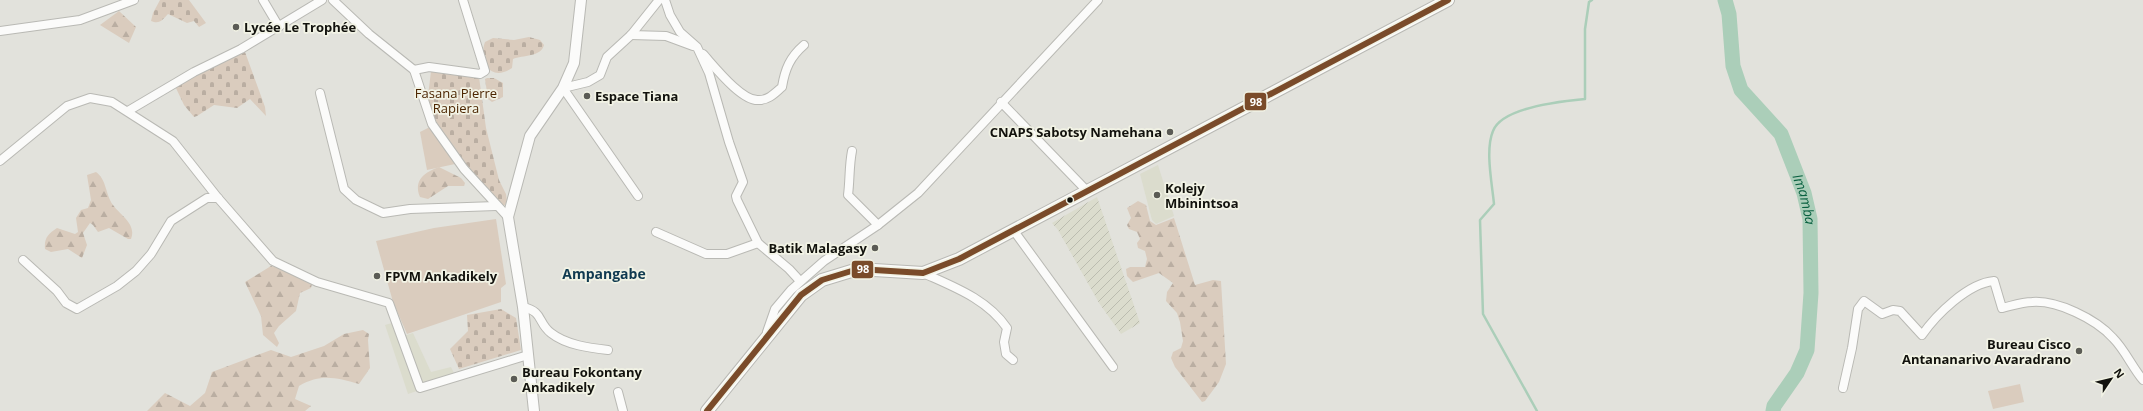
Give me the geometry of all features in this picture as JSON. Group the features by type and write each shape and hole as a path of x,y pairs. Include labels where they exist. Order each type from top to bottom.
{"main road":[{"path":"707,411 801,295 822,280 858,269 923,273 959,260 1448,0"}],"street":[{"path":"0,31 80,20 134,0"},
{"path":"263,0 279,27"},
{"path":"128,111 194,72 241,49 322,0"},
{"path":"333,0 369,34 414,70 432,124 464,169 496,206 508,217"},
{"path":"414,70 429,67 480,74 485,71 462,0"},
{"path":"534,411 523,307 508,217 530,136 563,88 574,63 581,0"},
{"path":"563,88 588,82 600,75 607,56 631,35 659,0"},
{"path":"665,0 670,15 680,32 697,47 725,78 747,97 758,101 770,97 782,87 784,73 792,55 804,45"},
{"path":"764,341 776,309 800,281 824,261 878,225 918,193 1001,102 1098,0"},
{"path":"631,35 666,36 697,47 709,73 729,142 743,182 736,196 736,200 758,244 789,269 800,281"},
{"path":"563,88 638,196"},
{"path":"320,93 344,189 356,200 383,213 410,209 496,206"},
{"path":"0,161 67,106 90,98 112,102 173,141 218,198 273,261 317,282 389,303 420,388 528,355"},
{"path":"1001,102 1088,192"},
{"path":"852,151 848,168 850,180 848,195 878,225"},
{"path":"24,260 57,291 66,303 77,309 117,286 136,271 151,254 170,221 207,198 218,198"},
{"path":"1014,231 1113,367"},
{"path":"656,232 706,254 727,254 758,244"},
{"path":"923,273 966,292 996,314 1007,328 1004,342 1006,354 1013,360"},
{"path":"1843,388 1852,348 1858,309 1864,300 1869,307 1882,314 1893,310 1900,311 1922,335 1932,321 1959,297 1987,282 1994,281 2002,308 2031,302 2043,302 2085,316 2114,339 2132,367 2143,380"},
{"path":"523,307 533,309 537,312 546,329 559,337 587,347 608,350"},
{"path":"618,392 623,411"}],"shaded area":[{"name":"Kolejy Mbinintsoa","path":"1158,165 1174,216 1156,224 1152,220 1140,174"},
{"path":"1097,197 1140,323 1121,334 1099,303 1058,230 1052,223"},
{"path":"395,322 417,391 408,394 385,325"},
{"path":"413,333 431,372 451,367 455,375 424,386 403,336"}],"green space":[{"path":"160,0 189,0 206,23 199,27 194,21 187,23 168,14 159,22 151,21 153,13"},
{"path":"119,11 136,27 129,43 100,25"},
{"path":"529,37 540,40 544,45 539,52 513,59 512,68 504,72 498,73 488,68 483,56 485,42 493,38 514,40"},
{"path":"245,52 265,107 266,116 250,99 237,108 214,105 194,117 184,105 175,86"},
{"name":"Fasana Pierre Rapiera","path":"431,71 479,77 486,128 499,180 506,194 507,201 505,205 501,206 461,158 444,135 429,109 428,96"},
{"path":"494,78 503,83 503,97 492,102 488,99 485,79"},
{"path":"430,127 455,164 427,170 420,132"},
{"path":"439,167 461,178 465,183 464,186 448,186 428,199 420,197 418,191 419,181 429,171"},
{"path":"96,172 100,175 104,183 110,201 130,224 132,229 131,239 128,239 109,228 98,232 90,223 83,233 87,245 82,258 68,249 51,252 45,249 47,237 57,228 75,234 78,232 76,218 81,210 88,208 91,200 87,175"},
{"path":"1138,201 1146,205 1150,221 1156,225 1174,218 1195,285 1213,280 1221,281 1226,364 1219,382 1205,401 1202,402 1175,367 1171,358 1173,352 1181,348 1183,341 1177,313 1166,301 1167,292 1173,283 1159,273 1133,282 1127,276 1126,269 1130,267 1145,267 1147,259 1145,251 1138,248 1137,243 1140,239 1137,232 1129,229 1127,225 1131,218 1127,208"},
{"path":"496,219 506,284 501,288 501,302 407,334 393,302 376,241 434,228"},
{"path":"271,266 294,272 312,284 311,288 300,293 296,311 279,326 274,333 279,343 277,347 263,335 261,316 245,282"},
{"path":"501,309 516,318 521,350 459,369 450,349 468,331 467,315"},
{"path":"363,330 369,334 370,368 359,384 343,380 322,378 315,379 299,386 295,399 311,406 305,411 147,411 165,393 190,406 205,393 212,372 271,350 291,357 324,346 344,334"},
{"path":"2020,384 2024,402 1993,409 1988,391"}],"waterway":[{"path":"1537,411 1483,314 1480,220 1494,204 1489,157 1493,131 1499,123 1508,116 1534,107 1563,101 1585,99 1585,29 1589,2 1592,0"},
{"name":"Imamba","path":"1725,0 1729,14 1733,66 1741,90 1781,134 1804,193 1810,219 1811,293 1807,350 1797,373 1774,406 1773,411"}],"transit line":[{"name":"98","path":"707,411 801,295 822,280 858,269 923,273 959,259 1448,0"}],"place":[{"name":"Lycée Le Trophée","path":"236,27"},
{"name":"Espace Tiana","path":"587,96"},
{"name":"CNAPS Sabotsy Namehana","path":"1170,132"},
{"name":"Kolejy Mbinintsoa","path":"1157,195"},
{"name":"Batik Malagasy","path":"875,248"},
{"name":"FPVM Ankadikely","path":"377,276"},
{"name":"Bureau Cisco Antananarivo Avaradrano","path":"2079,351"},
{"name":"Bureau Fokontany Ankadikely","path":"514,379"}],"district":[{"name":"Ampangabe","path":"604,274"}]}
